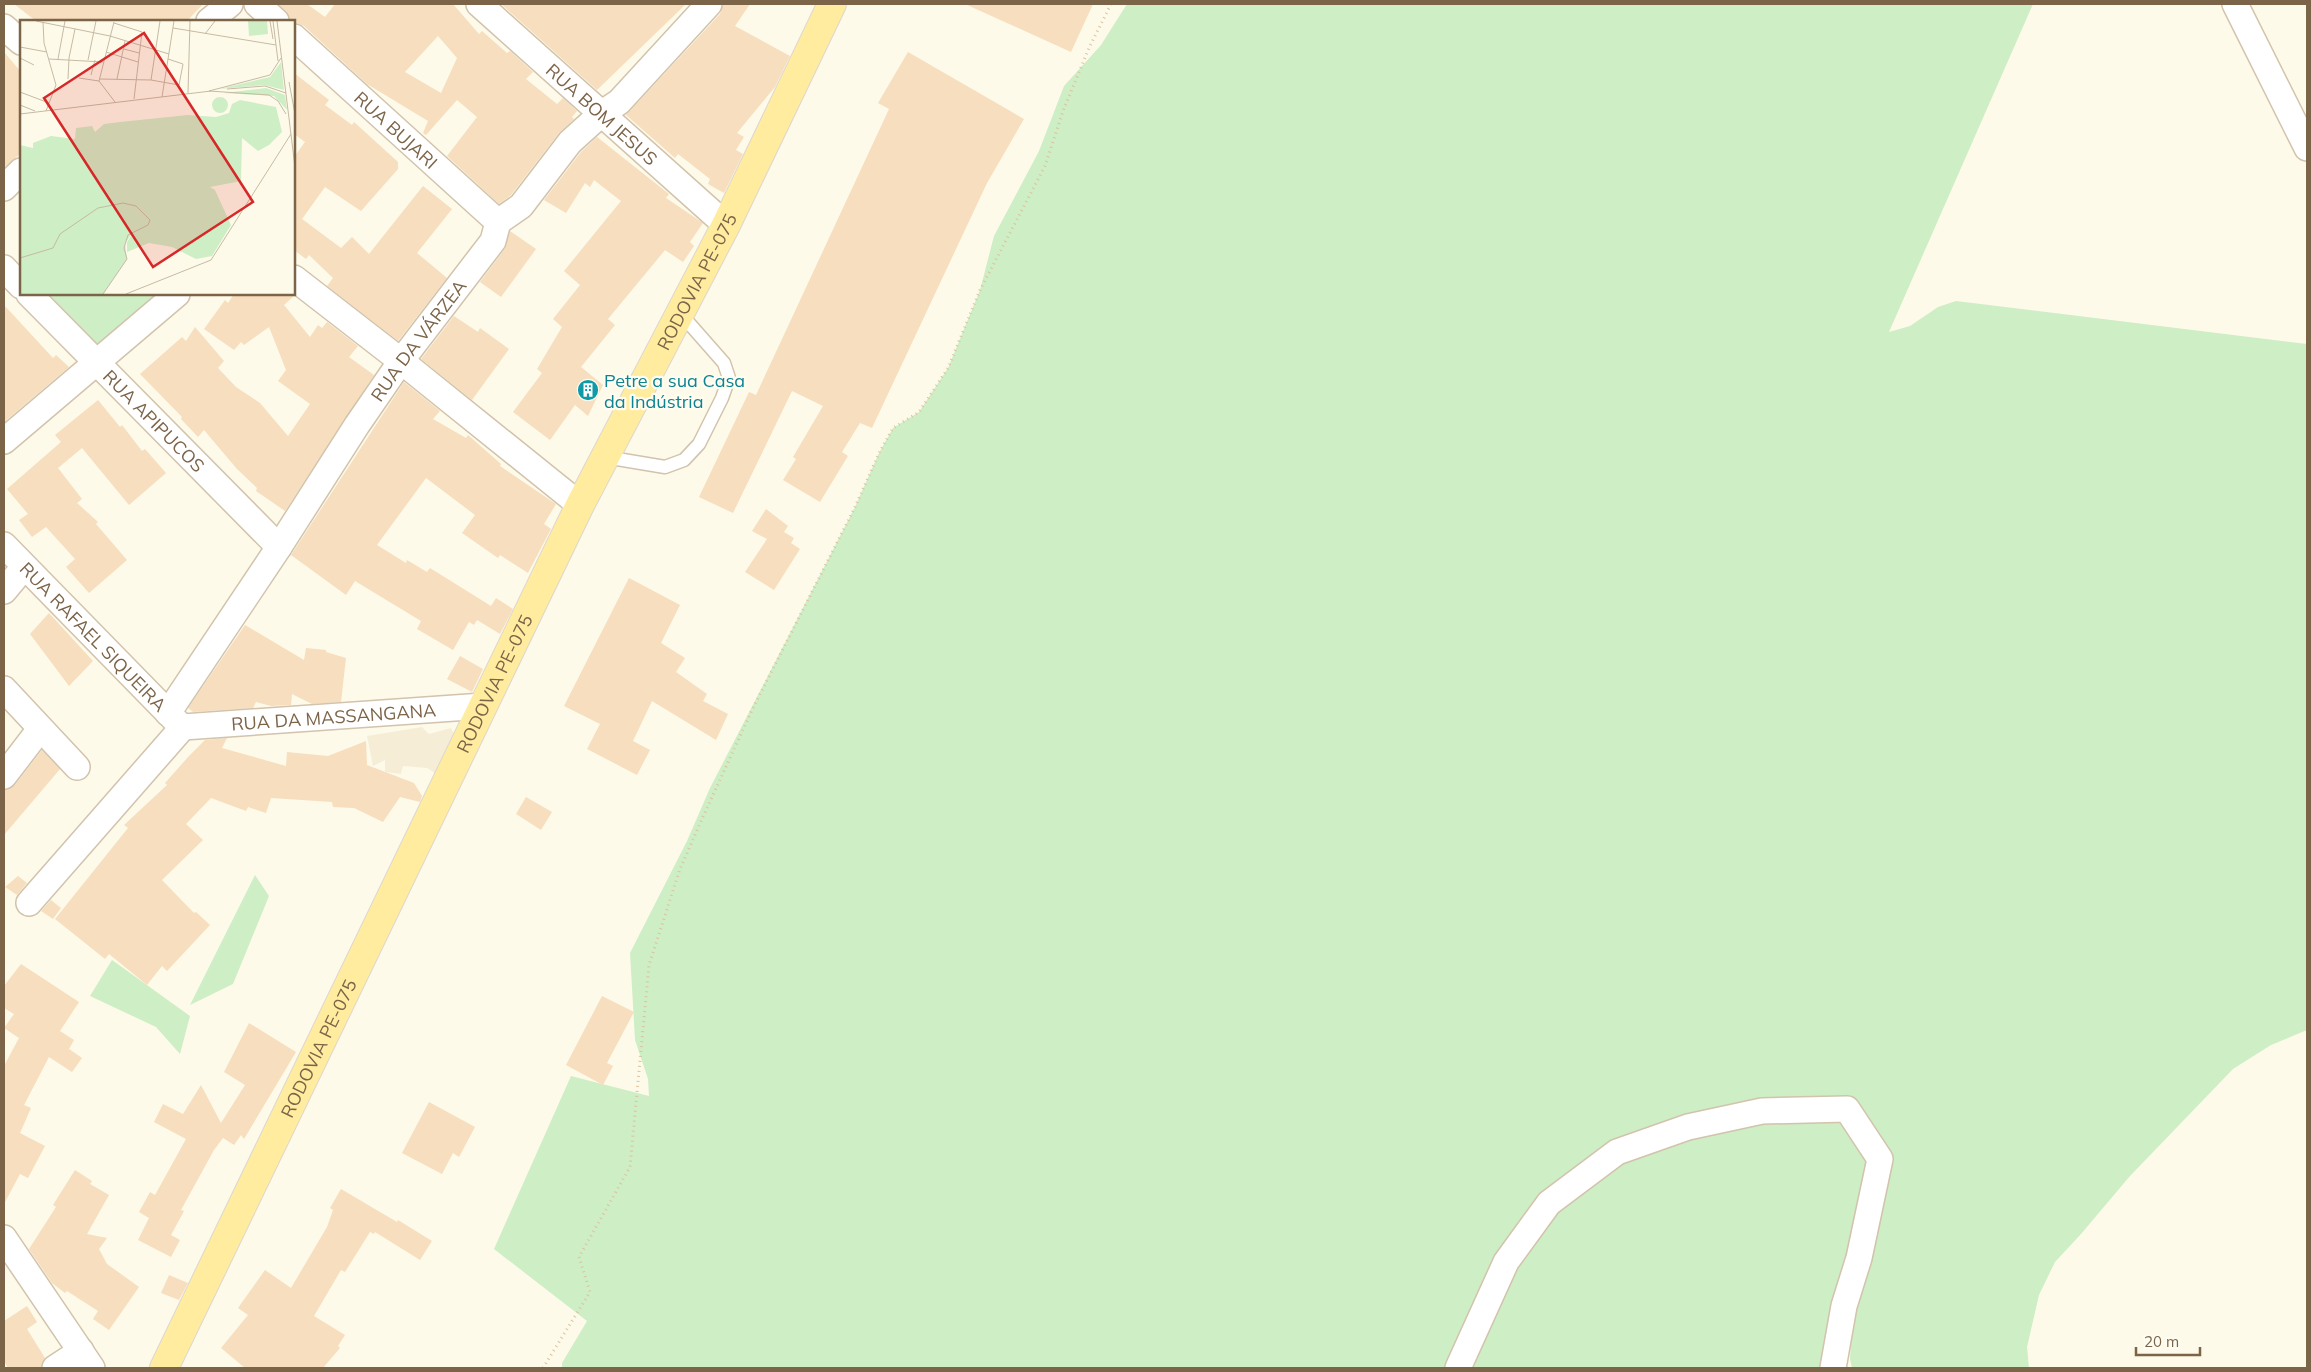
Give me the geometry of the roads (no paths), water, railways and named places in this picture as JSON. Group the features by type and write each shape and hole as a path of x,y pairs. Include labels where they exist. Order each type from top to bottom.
{"main road":[{"name":"RODOVIA PE-075","path":"164,1368 580,506 726,225 832,4"}],"street":[{"path":"210,20 230,4"},
{"path":"257,4 275,20"},
{"name":"RUA BOM JESUS","path":"479,4 726,225"},
{"path":"498,222 521,206 570,142 601,114 619,102 709,4"},
{"path":"2235,4 2307,148"},
{"path":"4,27 20,41"},
{"name":"RUA BUJARI","path":"295,38 498,222"},
{"path":"4,188 20,172"},
{"name":"RUA DA VÁRZEA","path":"29,903 176,720 279,547 357,425 401,360 492,241 498,222"},
{"path":"4,268 20,285"},
{"path":"295,279 401,360 580,506"},
{"name":"RUA APIPUCOS","path":"30,295 279,547"},
{"path":"4,441 176,295"},
{"name":"RUA RAFAEL SIQUEIRA","path":"4,545 176,720"},
{"path":"4,591 24,567"},
{"path":"4,689 77,767"},
{"name":"RUA DA MASSANGANA","path":"176,720 484,706"},
{"path":"4,776 40,729"},
{"path":"1458,1368 1506,1262 1549,1203 1618,1152 1688,1126 1762,1111 1847,1109 1880,1159 1859,1258 1844,1306 1833,1368"},
{"path":"4,1238 87,1360 55,1368"}],"lane":[{"path":"605,457 664,467 684,460 700,444 722,398 729,378 724,363 680,313"}],"place":[{"name":"Petre a sua Casa da Indústria","path":"588,390"}]}
